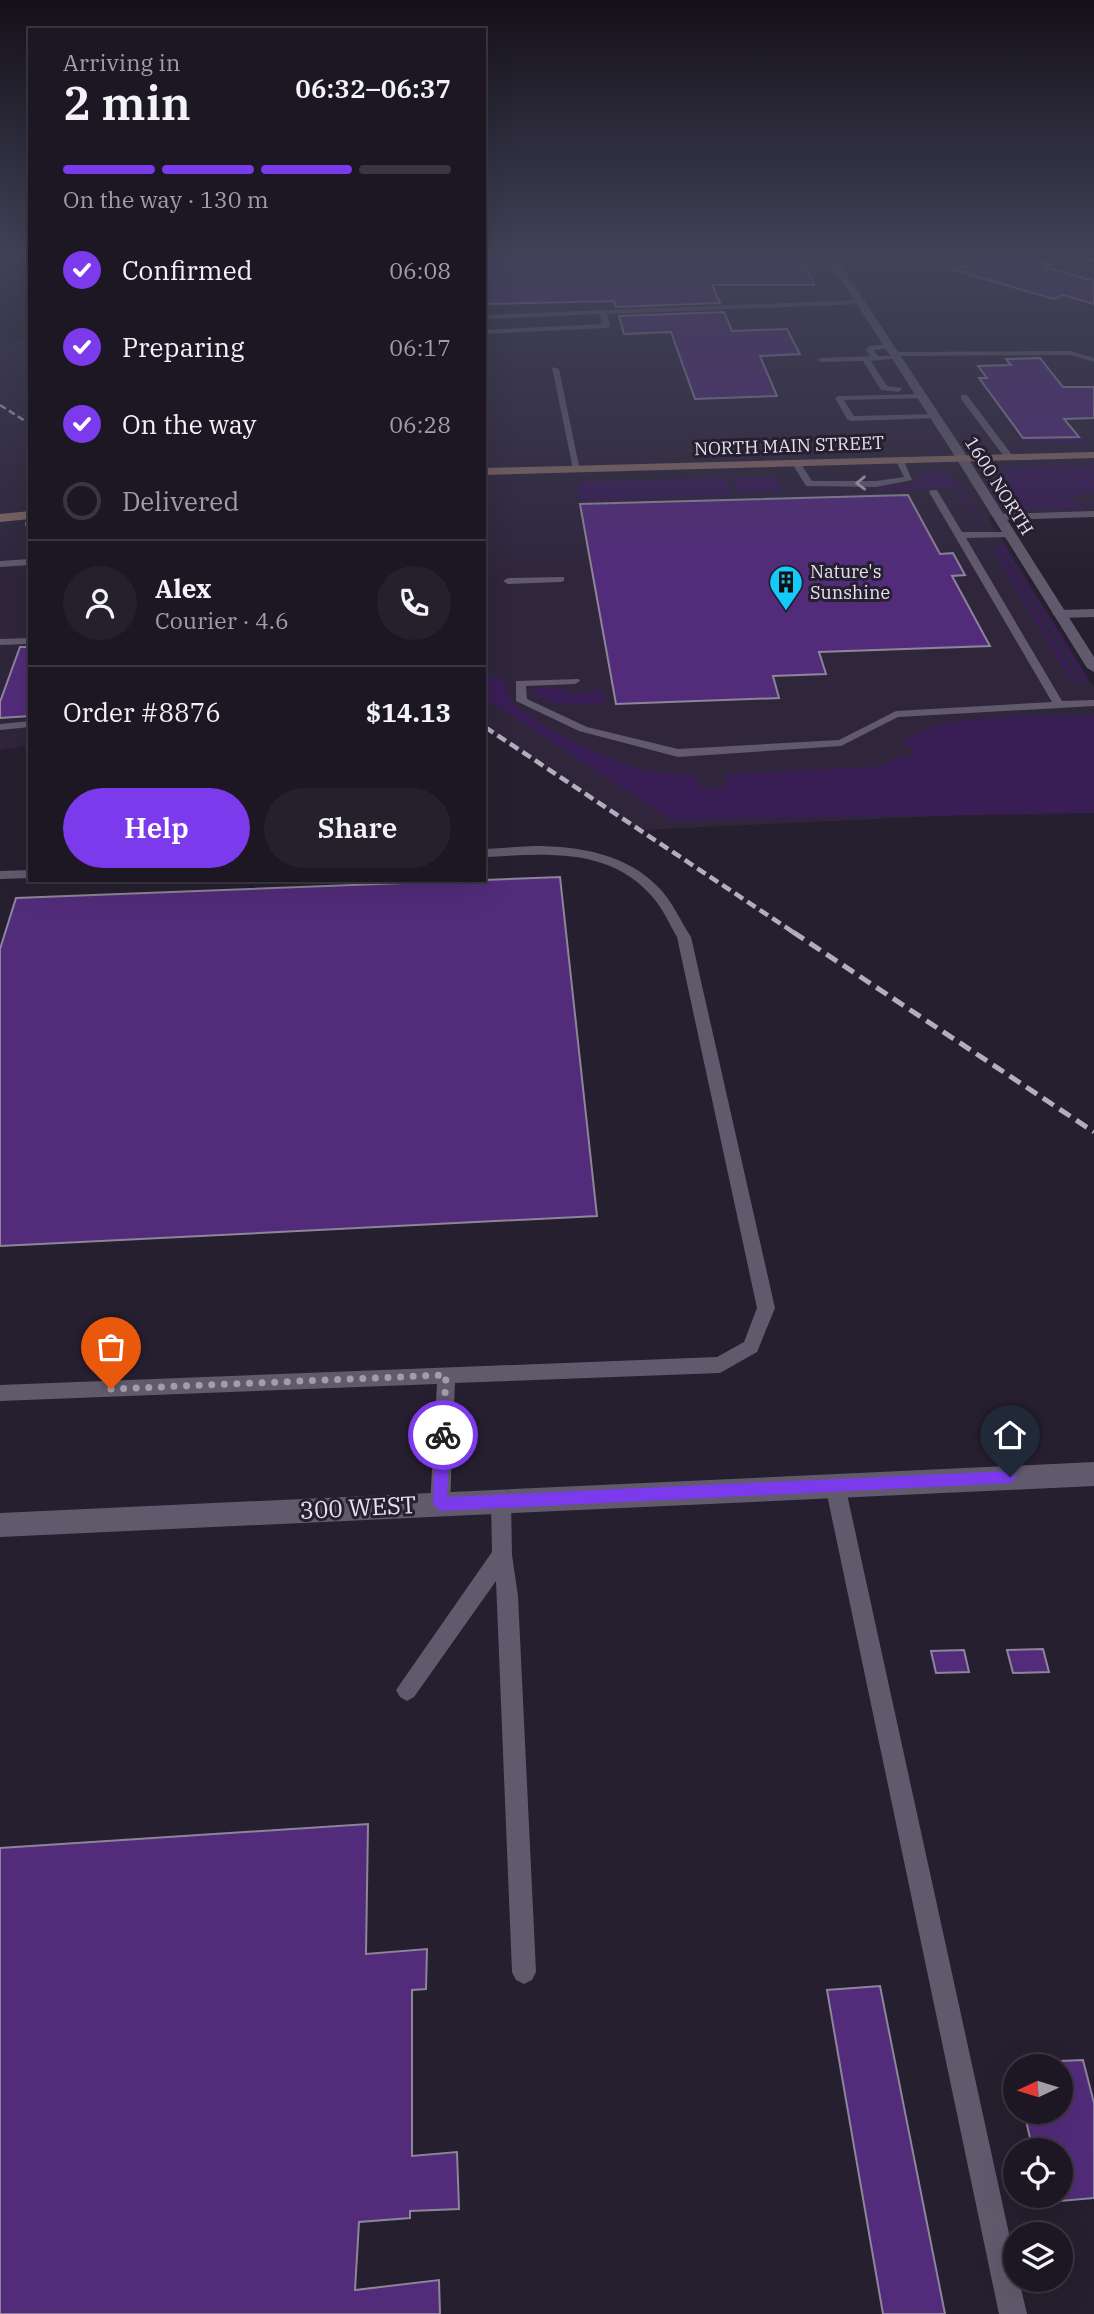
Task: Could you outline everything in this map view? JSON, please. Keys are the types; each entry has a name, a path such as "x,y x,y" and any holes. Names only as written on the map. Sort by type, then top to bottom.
{"main road":[{"name":"NORTH MAIN STREET","path":"486,472 796,463 878,456 900,460 1094,455"},
{"path":"0,517 28,515"}],"street":[{"name":"1600 NORTH","path":"899,360 1094,668"},
{"path":"1059,614 1094,612"},
{"name":"300 WEST","path":"0,1525 1094,1474"}],"lane":[{"path":"870,360 884,388 920,393"},
{"path":"555,369 577,469"},
{"path":"920,393 839,398 851,419 937,420"},
{"path":"964,397 1009,457"},
{"path":"908,424 937,420"},
{"path":"861,426 892,425"},
{"path":"796,463 809,484 881,483 905,481 909,478 900,460"},
{"path":"934,492 1059,705"},
{"path":"998,517 1094,514"},
{"path":"959,535 1008,534"},
{"path":"0,564 28,562"},
{"path":"508,581 560,579"},
{"path":"0,642 28,641"},
{"path":"575,681 520,683 522,701 583,729 678,753 841,743 896,714 1094,703"},
{"path":"0,727 28,724"},
{"path":"0,1394 720,1364 751,1347 766,1308 684,937 655,892 608,858 568,849 486,853"},
{"path":"0,875 28,874"},
{"path":"440,1504 446,1375"},
{"path":"835,1485 1013,2314"},
{"path":"501,1501 502,1555 508,1596 524,1972"},
{"path":"407,1690 502,1555"}],"shaded area":[{"path":"0,360 28,360 28,745 0,750"},
{"path":"486,360 1094,360 1094,517 1032,519 987,516 1094,687 1094,809 639,830 486,728"},
{"path":"1073,430 1088,444 1025,443 1018,434 1023,438 1078,437"},
{"path":"1069,465 1077,468 1094,465 1094,494 1088,492 1068,499 1084,507 1094,506 1082,509 1019,509 1003,494 996,479 996,474 1004,473 1001,471 1008,468"},
{"path":"917,474 942,474 955,481 959,485 953,486 960,488 979,517 979,522 957,489 926,487 874,491 913,483 918,481"},
{"path":"776,477 782,491 737,493 731,478"},
{"path":"725,478 731,496 580,500 578,482"},
{"path":"991,546 1004,559 1079,683 1069,678"},
{"path":"996,546 1004,546 1089,682 1084,682 1009,561"},
{"path":"487,677 503,677 512,700 540,723 592,750 637,768 696,775 700,788 726,787 726,774 878,767 896,758 908,757 915,748 902,744 916,733 963,720 1021,716 1094,716 1094,813 671,820 486,699"},
{"path":"562,688 566,694 603,690 606,703 569,705 552,702 536,695 535,689"}],"building":[{"path":"681,360 762,360 777,396 695,399"},
{"path":"1007,360 1042,360 1063,387 1094,387 1094,418 1064,419 1079,437 1023,438 979,378 987,378 978,366 1011,365"},
{"name":"Nature's Sunshine","path":"908,495 940,554 953,553 965,575 952,576 990,646 819,652 826,674 773,676 779,698 616,704 580,504"},
{"path":"20,647 28,647 28,716 0,718 0,702"},
{"path":"560,877 597,1216 0,1246 0,949 16,898 486,882 486,880"},
{"path":"1043,1649 1049,1672 1013,1673 1007,1650"},
{"path":"964,1650 969,1672 936,1673 931,1651"},
{"path":"368,1824 366,1954 427,1949 426,1989 412,1990 412,2156 457,2152 459,2209 410,2211 410,2218 359,2222 355,2290 439,2280 440,2314 0,2314 0,1848"},
{"path":"880,1986 945,2314 883,2314 827,1990"},
{"path":"1073,2060 1083,2060 1094,2103 1094,2198 1073,2200 1073,2138 1030,2138 1027,2124 1073,2124"}],"railway":[{"path":"0,405 28,423"},
{"path":"486,728 796,934"},
{"path":"793,932 1094,1132"}],"way so far":[{"path":"111,1389 446,1375 443,1435"}],"place":[{"name":"Nature's Sunshine","path":"786,612"}],"route":[{"path":"443,1435 440,1504 1010,1477"}]}
